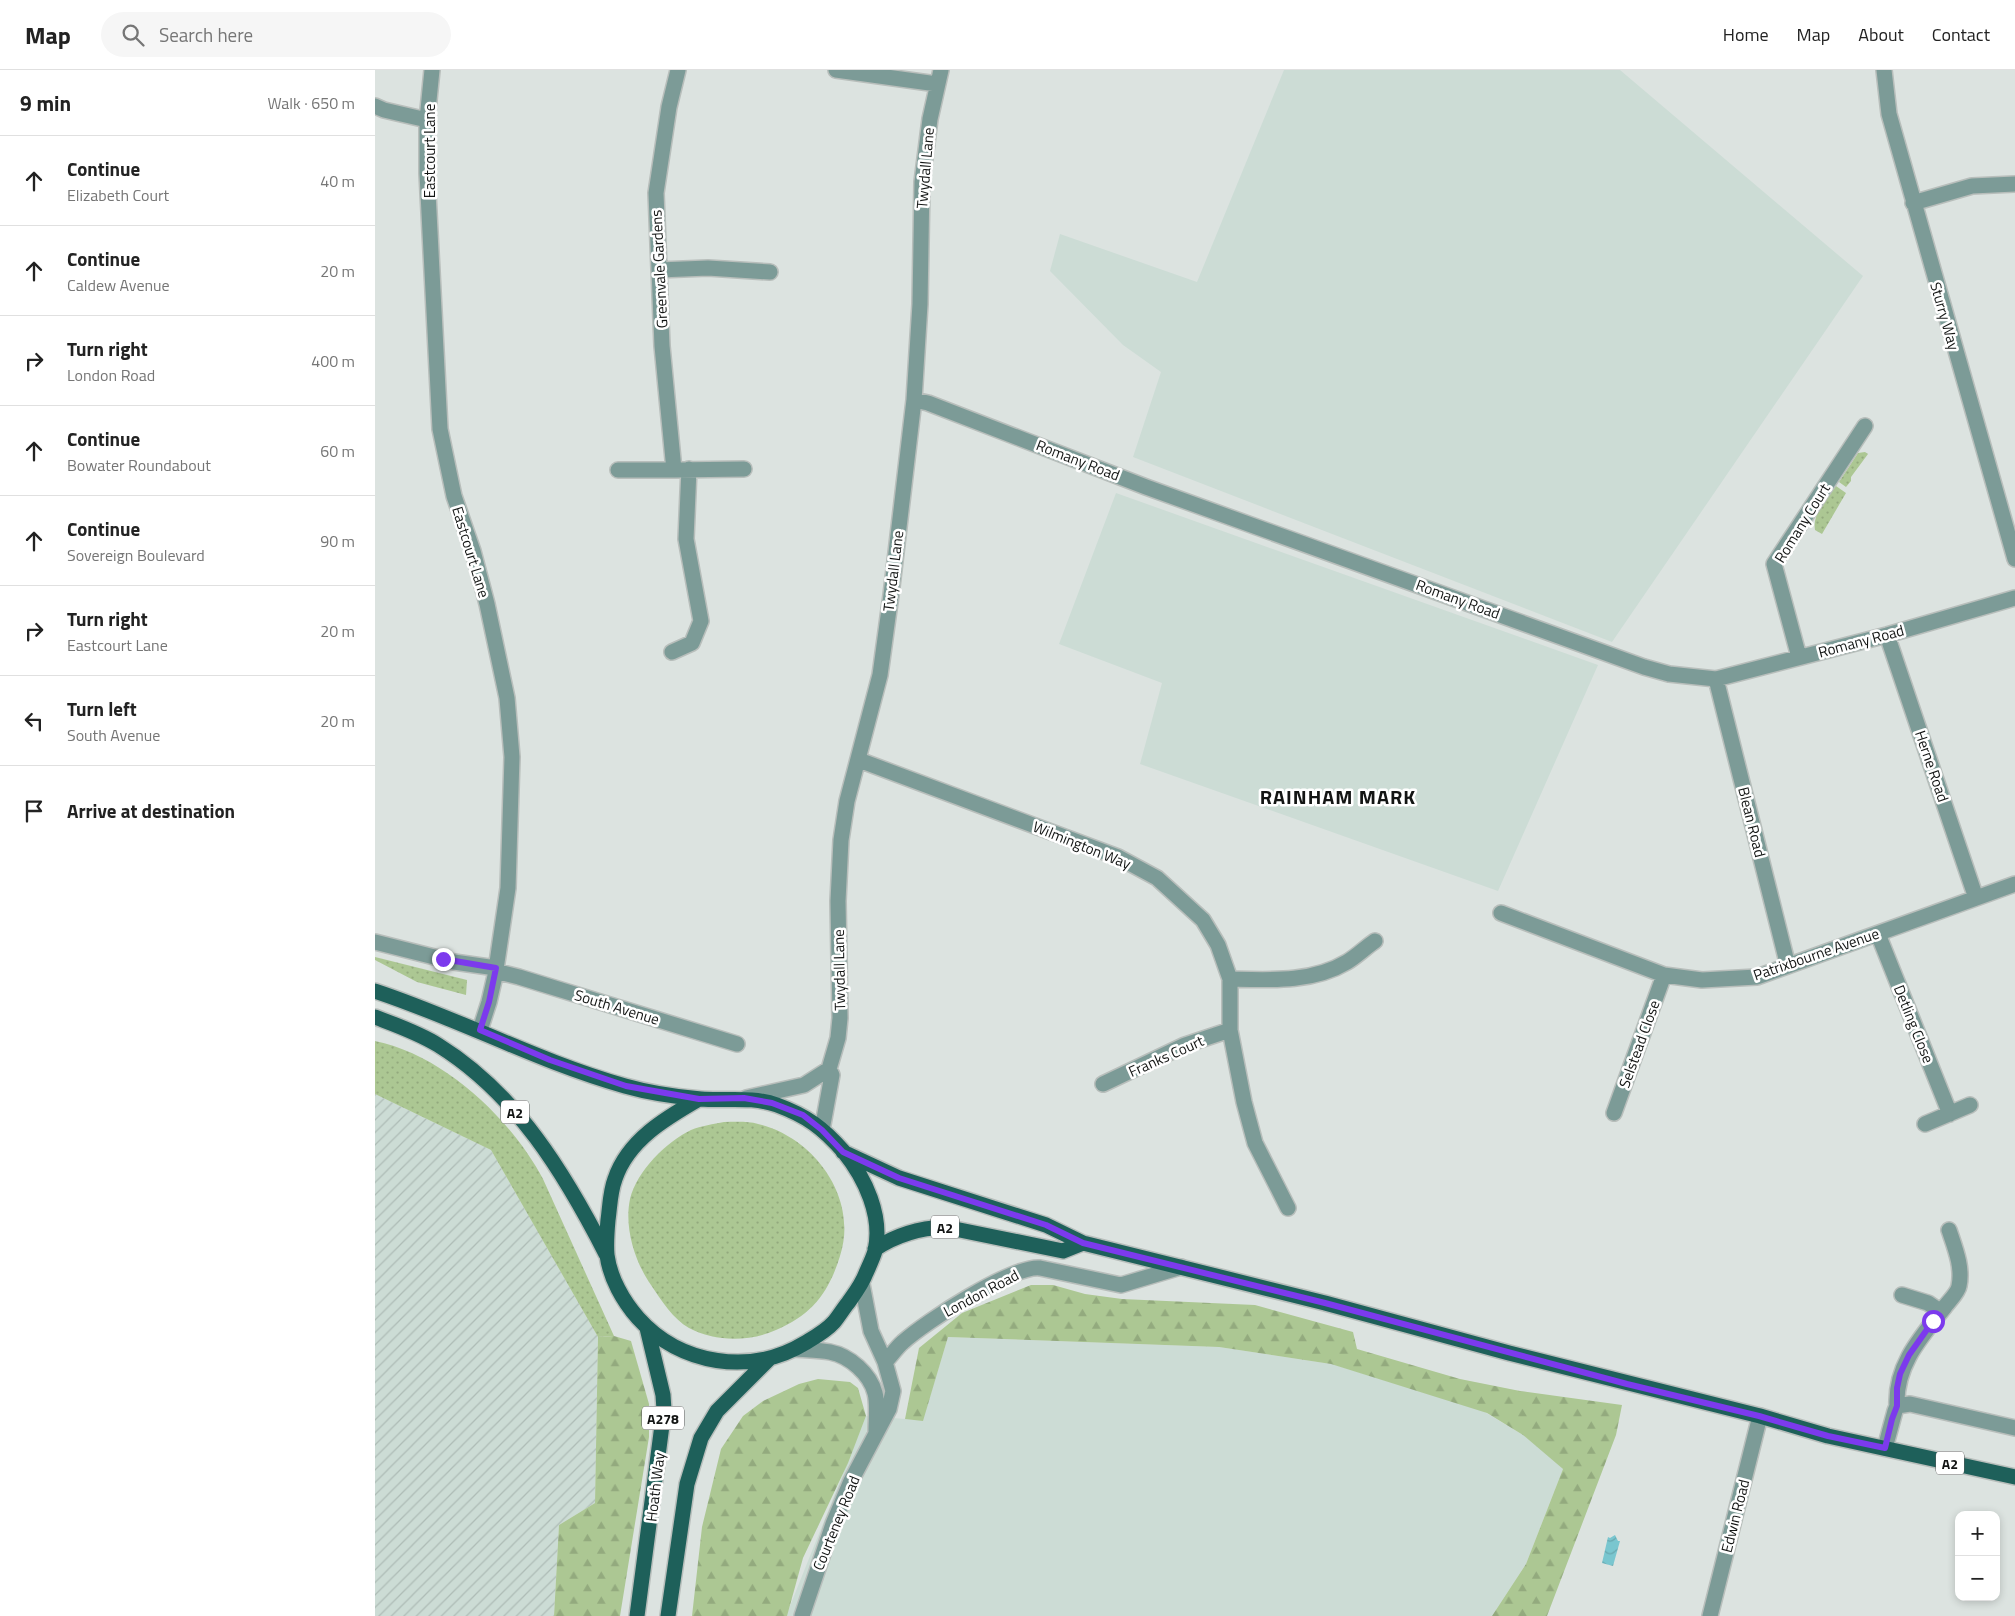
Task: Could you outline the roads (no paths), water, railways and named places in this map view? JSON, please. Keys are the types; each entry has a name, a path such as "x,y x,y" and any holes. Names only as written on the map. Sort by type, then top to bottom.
{"main road":[{"path":"375,991 409,1002 550,1060 626,1086 699,1099 744,1098 772,1103 803,1115 822,1130 843,1152 861,1176 872,1201 875,1222 875,1249 862,1284 833,1324 795,1350 769,1359 737,1363 704,1359 670,1344 647,1328 629,1308 615,1284 607,1255 607,1229 615,1177 629,1154 655,1126 699,1099"},
{"name":"A2","path":"375,1018 394,1024 437,1044 473,1069 508,1103 556,1164 582,1207 607,1255"},
{"name":"A2","path":"843,1152 899,1178 1046,1225 1083,1243 1325,1303 1627,1384 1759,1416 1828,1436 2015,1477"},
{"name":"A2","path":"875,1249 897,1236 928,1228 945,1227 1063,1251 1083,1243"},
{"name":"Hoath Way","path":"637,1616 663,1410 663,1394 647,1328"},
{"name":"Hoath Way","path":"668,1616 687,1484 701,1438 717,1411 769,1359"}],"street":[{"name":"Eastcourt Lane","path":"432,70 427,120 433,313 440,430 454,496 473,550 487,604 507,698 512,757 509,881 496,970 480,1030"},
{"name":"Greenvale Gardens","path":"672,652 692,643 701,622 687,539 681,470 662,346 656,193 669,107 678,70"},
{"path":"836,70 939,77"},
{"name":"Sturry Way","path":"1884,70 1889,114 2015,559"},
{"name":"Twydall Lane","path":"822,1130 832,1075 829,1068 838,1038 840,1018 838,901 841,840 847,801 880,675 914,400 920,304 922,182 930,119 939,77"},
{"path":"375,106 384,110 427,120"},
{"path":"1913,203 1972,186 2015,184"},
{"path":"659,270 707,268 770,272"},
{"name":"Romany Road","path":"914,400 927,403 1158,491 1669,674 1716,678 1887,635 2015,598"},
{"name":"Romany Court","path":"1799,658 1774,564 1865,426"},
{"path":"618,470 744,469"},
{"name":"Herne Road","path":"1887,635 1976,898"},
{"name":"Blean Road","path":"1716,678 1788,966"},
{"name":"Wilmington Way","path":"859,760 1118,857 1157,878 1203,920 1218,945 1230,979 1230,1030 1244,1102 1255,1143 1289,1208"},
{"name":"Patrixbourne Avenue","path":"1501,913 1664,975 1702,980 1757,977 2015,884"},
{"name":"Detling Close","path":"1878,934 1950,1114"},
{"path":"1230,979 1275,980 1316,974 1346,962 1375,940"},
{"name":"South Avenue","path":"375,942 454,962 496,970 737,1044"},
{"name":"Selstead Close","path":"1614,1113 1664,975"},
{"name":"Franks Court","path":"1103,1084 1185,1045 1230,1030"},
{"path":"744,1098 804,1085 829,1068"},
{"path":"1925,1124 1970,1105"},
{"path":"1885,1448 1897,1406 1897,1388 1904,1365 1959,1288 1958,1256 1949,1230"},
{"name":"London Road","path":"885,1362 902,1343 930,1320 974,1294 1027,1269 1046,1269 1128,1284 1181,1267"},
{"name":"Courteney Road","path":"801,1616 833,1524 851,1481 889,1409 893,1391 885,1362 871,1330 862,1284"},
{"path":"1902,1295 1928,1303 1941,1312"},
{"name":"Courteney Road","path":"795,1350 832,1352 850,1360 863,1372 870,1380 875,1394 876,1433"},
{"path":"1897,1406 1910,1404 2015,1428"},
{"name":"Edwin Road","path":"1710,1616 1759,1416"}],"water":[{"path":"1615,1535 1618,1541 1620,1541 1613,1566 1602,1563 1608,1537 1610,1538"}],"district":[{"name":"RAINHAM MARK","path":"1338,796"}]}
